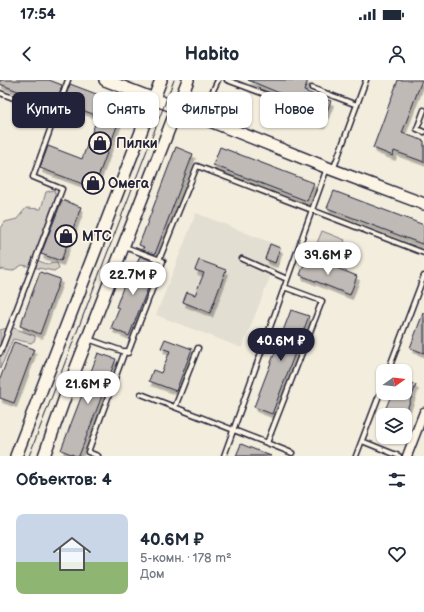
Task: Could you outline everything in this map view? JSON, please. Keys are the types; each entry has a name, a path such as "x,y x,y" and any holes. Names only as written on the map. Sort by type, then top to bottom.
{"main road":[{"path":"105,80 136,92"},
{"path":"157,92 162,80"},
{"path":"183,92 188,80"},
{"path":"16,456 143,128"},
{"path":"44,456 69,386 169,128"},
{"path":"228,128 330,169 424,204"}],"street":[{"path":"407,456 424,412"}],"lane":[{"path":"64,92 68,80"},
{"path":"212,92 218,80"},
{"path":"227,80 260,92"},
{"path":"224,456 312,210 357,105 366,80"},
{"path":"312,88 357,105"},
{"path":"0,93 12,98"},
{"path":"424,110 418,129 424,132"},
{"path":"0,353 62,189 33,177 51,128"},
{"path":"159,260 197,166 424,253"},
{"path":"87,339 128,353 162,261 123,246"},
{"path":"242,259 287,279"},
{"path":"391,364 424,276"},
{"path":"267,443 322,301 284,287"},
{"path":"175,407 198,348"},
{"path":"98,456 88,452 125,351"},
{"path":"141,394 292,453"},
{"path":"356,456 377,400"},
{"path":"362,441 399,456"}],"shaded area":[{"path":"54,190 56,197 36,260 47,264 57,263 59,268 54,271 22,265 12,271 0,269 0,230 5,222 17,219 26,208 41,209 46,192"},
{"path":"196,213 282,247 242,348 156,315"},
{"path":"322,231 345,240 338,257 315,248"},
{"path":"11,327 35,336 35,340 31,343 13,339 0,369 0,330"}],"building":[{"path":"0,80 49,80 62,85 60,92 20,92 0,84"},
{"path":"248,80 308,80 304,91 307,92 277,92"},
{"path":"398,80 422,80 402,133 424,141 424,162 394,151 393,156 373,148"},
{"path":"70,84 93,93 93,114 85,111 85,92 67,92"},
{"path":"328,100 331,101 328,109"},
{"path":"94,128 116,128 94,188 40,168 48,146 82,159"},
{"path":"176,147 193,154 155,254 142,250 144,247 139,245"},
{"path":"220,147 314,183 307,201 213,165"},
{"path":"334,191 424,225 424,238 422,244 327,208"},
{"path":"62,200 81,207 61,261 41,254"},
{"path":"270,244 280,248 275,263 265,259"},
{"path":"140,256 153,261 151,266 156,268 129,336 111,328 119,308 116,307 124,285 128,286"},
{"path":"307,256 357,276 350,295 300,275"},
{"path":"199,260 226,270 210,313 183,302 187,292 195,295 204,273 195,270"},
{"path":"40,272 60,279 40,334 20,326"},
{"path":"291,310 309,316 272,414 254,407"},
{"path":"424,313 424,353 410,348"},
{"path":"165,339 192,349 176,391 149,381 153,370 161,373 170,351 161,348"},
{"path":"14,342 34,349 14,403 0,398 0,379"},
{"path":"98,353 116,359 79,456 76,456 61,450"},
{"path":"412,384 416,385 412,396"},
{"path":"389,400 410,400 408,408 386,408"},
{"path":"241,444 271,456 236,456"}],"tram line":[{"path":"29,456 174,80"}],"place":[{"name":"Пилки","path":"100,143"},
{"name":"Омега","path":"93,183"},
{"name":"МТС","path":"66,236"}]}
